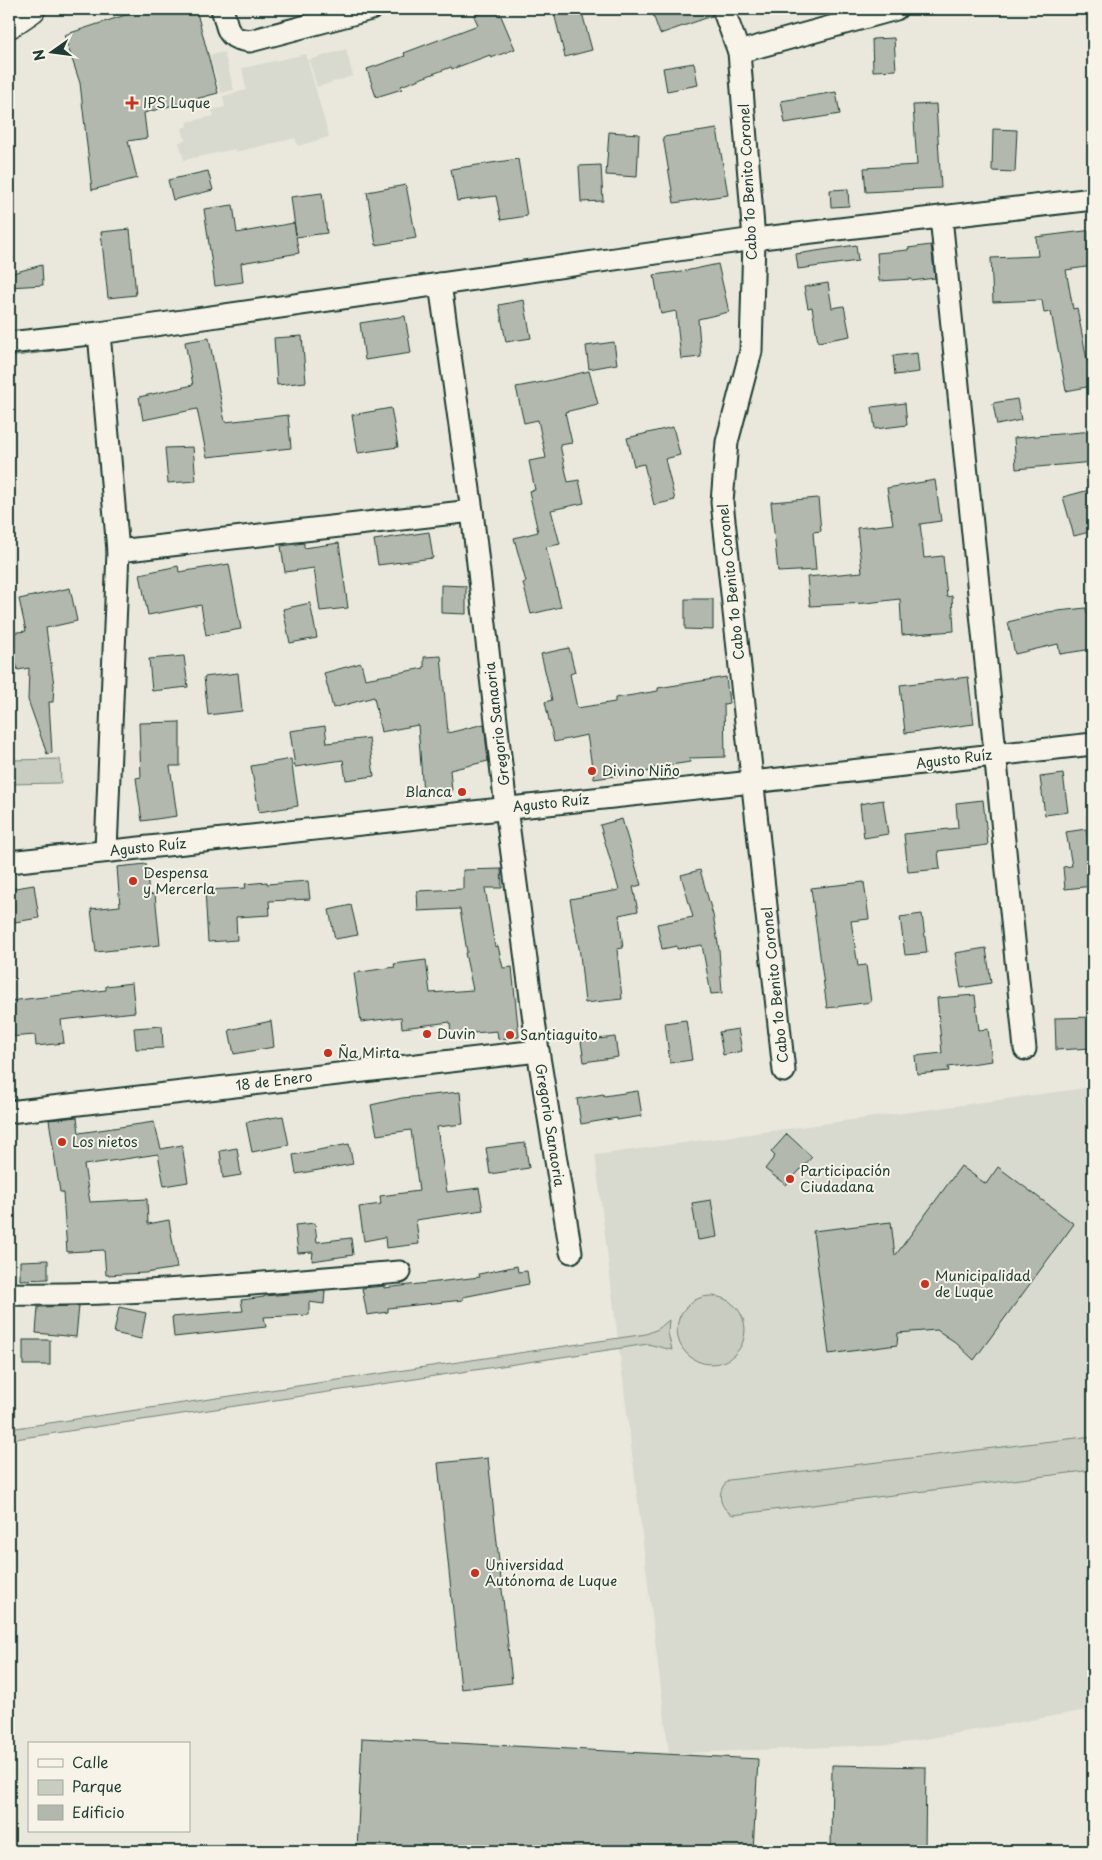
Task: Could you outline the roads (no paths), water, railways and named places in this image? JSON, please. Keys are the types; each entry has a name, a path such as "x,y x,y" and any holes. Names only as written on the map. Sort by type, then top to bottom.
{"main road":[{"path":"9,24 31,9"}],"street":[{"path":"222,9 228,31 232,36 237,40 250,41 372,9"},
{"name":"Cabo 1o Benito Coronel","path":"723,9 739,52 754,239 751,351 727,442 722,502 784,1071"},
{"path":"739,52 896,9"},
{"path":"9,343 99,333 754,239 1093,199"},
{"path":"941,217 1025,1049"},
{"name":"Gregorio Sanaoria","path":"440,284 472,511 506,808 538,1051 571,1252"},
{"path":"99,333 118,551 106,852"},
{"path":"118,551 472,511"},
{"name":"Agusto Ruíz","path":"9,862 1093,744"},
{"name":"18 de Enero","path":"9,1112 538,1051"},
{"path":"9,1294 63,1295 184,1289 400,1272"}],"place":[{"name":"IPS Luque","path":"132,103"},
{"name":"Divino Niño","path":"592,771"},
{"name":"Blanca","path":"462,792"},
{"name":"Despensa y Mercerla","path":"133,881"},
{"name":"Duvin","path":"427,1034"},
{"name":"Santiaguito","path":"510,1035"},
{"name":"Ña Mirta","path":"328,1053"},
{"name":"Los nietos","path":"62,1142"},
{"name":"Participación Ciudadana","path":"790,1179"},
{"name":"Municipalidad de Luque","path":"925,1284"},
{"name":"Universidad Autónoma de Luque","path":"475,1573"}]}
